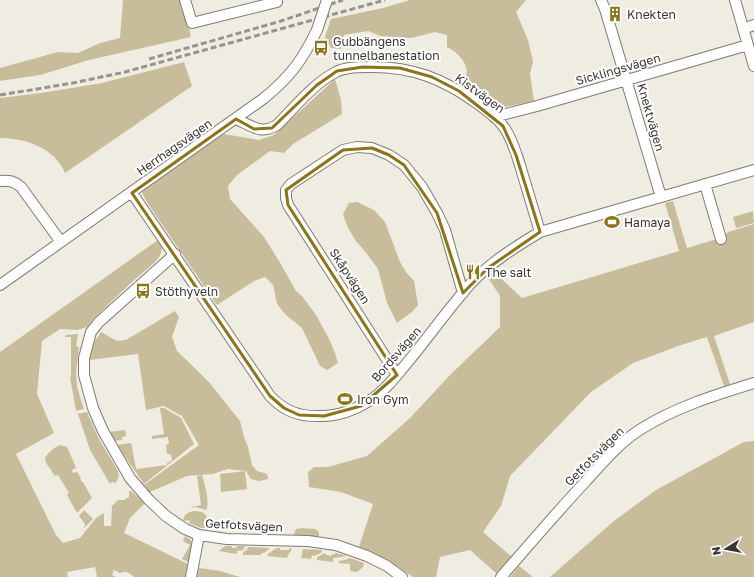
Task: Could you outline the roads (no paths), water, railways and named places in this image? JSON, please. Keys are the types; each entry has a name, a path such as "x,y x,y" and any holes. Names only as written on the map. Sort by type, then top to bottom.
{"street":[{"path":"185,0 192,23 277,2"},
{"name":"Herrhagsvägen","path":"0,285 236,119 278,87 293,72 309,47 317,30 327,0"},
{"name":"Knektvägen","path":"601,0 605,9 661,197"},
{"path":"735,0 754,66"},
{"path":"743,29 754,25"},
{"name":"Sicklingsvägen","path":"494,117 748,45"},
{"name":"Kistvägen","path":"236,119 254,129 261,130 272,128 277,125 328,76 337,71 349,68 381,67 406,69 441,81 459,91 504,126 510,138 529,192 540,232"},
{"name":"Skåpvägen","path":"397,375 288,205 286,190 291,184 343,150 357,147 372,148 389,155 404,165 422,187 437,213 445,230 463,293"},
{"name":"Bordsvägen","path":"132,192 270,396 277,404 291,412 299,415 317,416 348,411 361,406 373,398 397,375 474,281 488,268 521,243 540,232 754,170"},
{"path":"0,181 7,180 14,182 21,187 61,242"},
{"path":"705,184 721,240"},
{"name":"Getfotsvägen","path":"174,254 91,332 84,358 84,375 93,408 103,431 130,478 149,500 166,516 184,529 199,535 227,539 308,541 336,545 367,556 387,566 402,577"},
{"name":"Getfotsvägen","path":"501,577 567,501 623,443 640,430 662,417 701,400 754,383"},
{"path":"191,577 199,535"}],"railway":[{"path":"149,59 281,21 343,0"},
{"path":"0,95 73,83 125,72 385,0"}],"place":[{"name":"Knekten","path":"615,14"},
{"name":"Gubbängens tunnelbanestation","path":"321,48"},
{"name":"Hamaya","path":"612,222"},
{"name":"The salt","path":"473,272"},
{"name":"Stöthyveln","path":"143,291"},
{"name":"Iron Gym","path":"345,399"}]}
